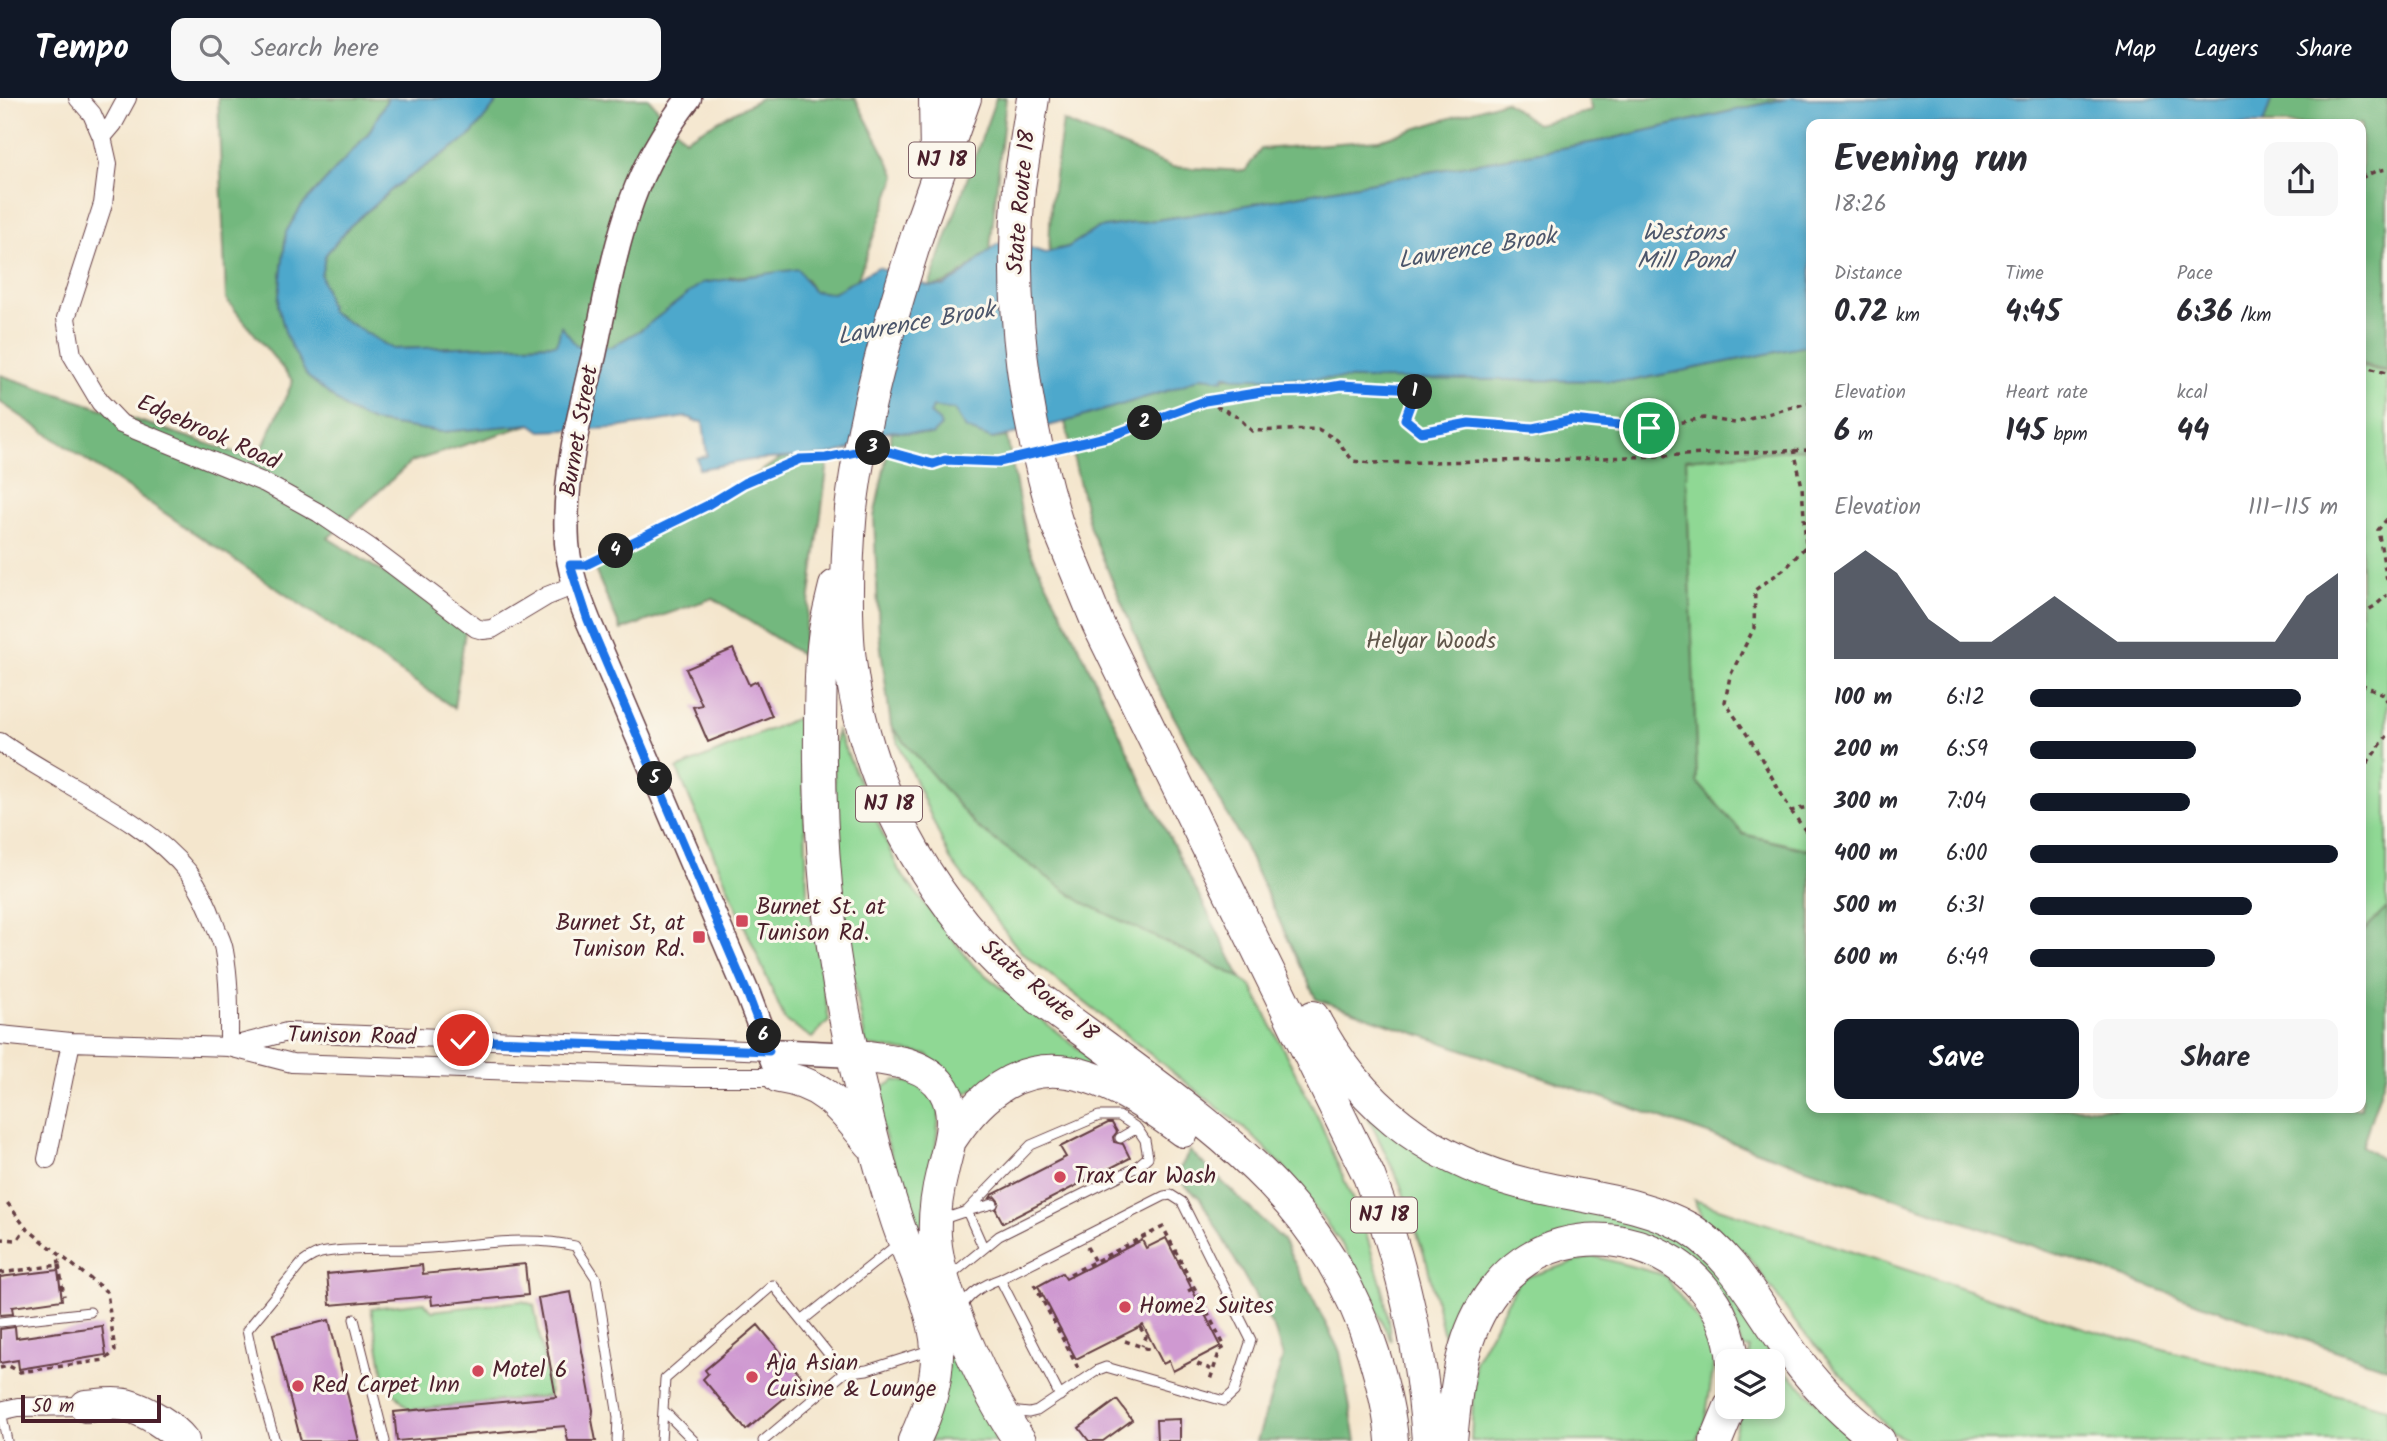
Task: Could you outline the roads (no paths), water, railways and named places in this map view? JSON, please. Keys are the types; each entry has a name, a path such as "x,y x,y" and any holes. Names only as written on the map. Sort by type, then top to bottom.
{"highway":[{"path":"935,98 936,179"},
{"name":"State Route 18","path":"965,98 921,223 879,365 862,436 851,509 848,621 856,699 879,779 898,823 923,868 950,908 995,959 1037,995 1223,1136 1270,1180 1302,1217 1339,1273 1360,1316 1383,1387 1392,1441"},
{"name":"State Route 18","path":"1033,98 1019,187 1015,274 1023,375 1038,456 1057,524 1098,624 1354,1144 1381,1208 1402,1275 1417,1339 1428,1441"},
{"path":"851,509 824,638 820,754 822,832 828,907 853,1055 875,1149 930,1317 937,1348 932,1392 914,1441"},
{"path":"1252,939 1303,997 1333,1052 1351,1076 1366,1094 1401,1126 1441,1153 1502,1179 1646,1210 1693,1231 1732,1267 1814,1381 1851,1419 1879,1441"},
{"path":"853,1055 906,1064 933,1078 944,1090 950,1106 951,1139 941,1174 935,1221 936,1253 943,1282 956,1314 1011,1430"},
{"path":"774,1064 824,1094 843,1111 875,1149"},
{"path":"951,1139 978,1104 1000,1085 1031,1073 1053,1070 1083,1074 1110,1084 1142,1102 1302,1217"},
{"path":"1451,1441 1459,1371 1470,1334 1486,1302 1515,1269 1540,1253 1569,1243 1601,1239 1635,1244 1651,1249 1681,1267 1704,1290 1717,1308 1731,1349"},
{"path":"86,1406 127,1405 155,1419 183,1441"},
{"path":"86,1406 116,1417 151,1441"},
{"path":"1716,1441 1725,1419"}],"street":[{"name":"Edgebrook Road","path":"78,98 92,114 102,137 108,164 103,204 66,318 72,355 100,402 121,424 265,483 318,513 369,547 475,628 492,629 547,596 573,575"},
{"path":"102,137 113,124 127,98"},
{"name":"Burnet Street","path":"689,98 667,131 633,197 626,218 575,435 567,502 573,575 624,707 748,995 774,1064"},
{"path":"0,742 29,764 139,827 166,849 190,874 209,909 224,949 229,997 229,1047"},
{"name":"Tunison Road","path":"229,1047 287,1032 550,1043 774,1064"},
{"name":"Tunison Road","path":"0,1035 71,1042 229,1047 292,1063 686,1077 853,1055"},
{"path":"47,1158 71,1042"},
{"path":"549,1073 550,1043"},
{"path":"0,1411 18,1407 86,1406"}],"lane":[{"path":"943,1282 999,1236 1135,1168 1148,1157 1145,1140 1137,1128 1119,1115 1099,1115 1031,1145 967,1211"},
{"path":"1119,1138 1137,1128"},
{"path":"956,1314 970,1295 986,1284 1164,1196 1173,1195 1182,1202 1251,1340 1234,1392 1224,1401 1106,1367 1037,1411 1029,1413 1011,1430"},
{"path":"935,1221 993,1204"},
{"path":"967,1211 983,1247"},
{"path":"803,1320 903,1240"},
{"path":"275,1441 247,1330 302,1263 313,1255 381,1248 426,1249 556,1241 575,1246 596,1278 618,1417 617,1441"},
{"path":"1000,1279 1060,1396"},
{"path":"661,1441 665,1379 773,1285 844,1373"},
{"path":"0,1322 90,1312"},
{"path":"354,1319 385,1441"},
{"path":"763,1441 844,1373 867,1370 937,1348"},
{"path":"663,1410 694,1441"},
{"path":"0,1411 8,1441"}],"water":[{"name":"Westons Mill Pond","path":"388,98 500,98 470,136 396,186 350,226 326,254 321,275 331,312 393,349 557,344 561,326 576,345 611,347 642,329 702,283 798,269 813,291 833,293 878,267 929,286 943,286 959,277 997,244 1016,243 1045,253 1068,247 1098,228 1191,215 1606,140 1788,98 2272,98 2265,119 1806,119 1806,346 1631,381 1234,378 1225,375 1223,380 1202,377 1173,389 1065,422 992,439 966,429 954,410 933,407 930,414 941,426 932,435 892,431 878,434 850,449 829,455 751,460 699,469 697,458 707,456 703,422 686,417 615,428 541,431 531,424 441,432 373,422 349,411 307,376 286,336 278,305 286,232 301,207 368,134"}],"place":[{"name":"Burnet St. at Tunison Rd.","path":"742,921"},
{"name":"Burnet St, at Tunison Rd.","path":"699,937"},
{"name":"Trax Car Wash","path":"1060,1177"},
{"name":"Home2 Suites","path":"1125,1307"},
{"name":"Motel 6","path":"478,1371"},
{"name":"Aja Asian Cuisine & Lounge","path":"752,1377"},
{"name":"Red Carpet Inn","path":"298,1386"}],"water label":[{"name":"Lawrence Brook","path":"1477,249"},
{"name":"Lawrence Brook","path":"916,324"}],"park label":[{"name":"Helyar Woods","path":"1431,642"}]}
